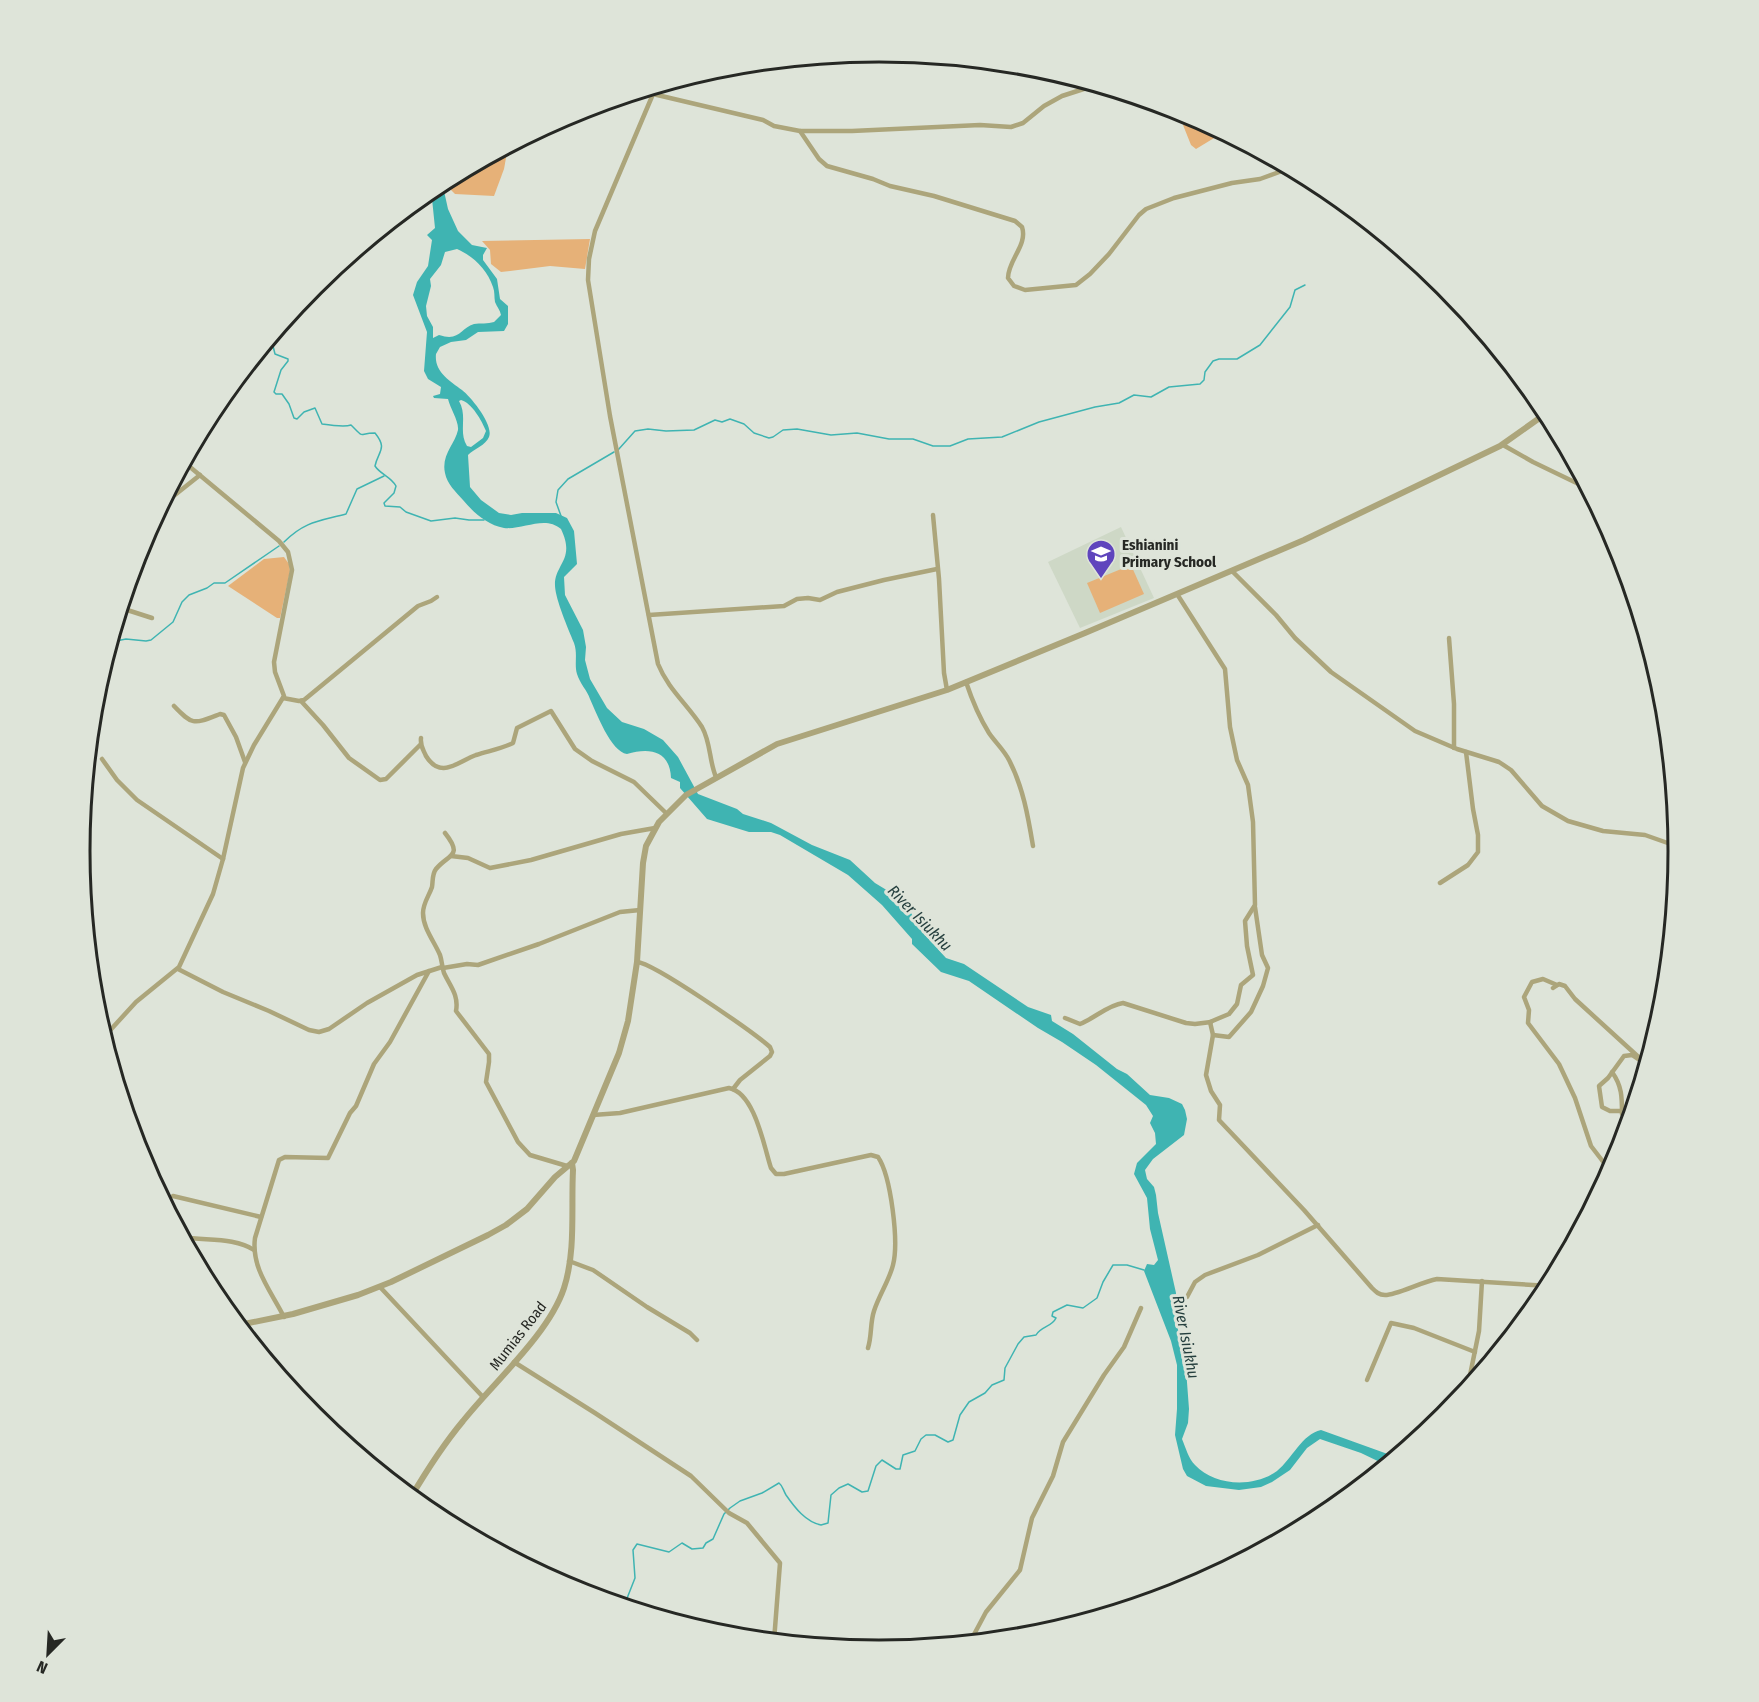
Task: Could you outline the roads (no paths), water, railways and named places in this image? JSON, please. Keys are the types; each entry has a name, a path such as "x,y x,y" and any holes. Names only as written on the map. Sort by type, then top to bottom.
{"street":[{"path":"654,94 764,120 774,126 800,131 852,131 980,125 1011,127 1023,123 1044,106 1062,96 1085,88"},
{"path":"652,95 595,231 588,270 610,416 653,642 662,674 701,726 707,738 716,777"},
{"path":"800,131 819,159 827,166 1015,221 1023,227 1024,237 1009,270 1008,278 1017,288 1028,291 1079,284 1109,254 1141,212 1150,207 1216,187 1281,171"},
{"path":"247,1324 284,1317 380,1287 506,1225 527,1209 569,1164 593,1115 625,1034 632,1004 637,962 644,856 655,828 666,813 686,795 777,744 947,690 1232,572 1355,517 1503,445 1540,418"},
{"path":"1503,445 1578,484"},
{"path":"111,1030 141,998 178,969 213,894 245,762 283,698 274,662 292,570 290,557 279,541 190,467"},
{"path":"175,495 200,475"},
{"path":"933,515 944,647 943,667 947,690"},
{"path":"649,615 784,606 793,600 802,598 820,600 837,592 937,569"},
{"path":"1232,572 1331,672 1415,731 1454,748 1506,766 1542,806 1568,821 1603,831 1645,835 1669,843"},
{"path":"1177,594 1225,669 1230,727 1235,752 1248,785 1251,803 1255,905 1262,955 1268,968 1263,986 1251,1012 1229,1037 1213,1035"},
{"path":"301,701 317,691 416,607 437,597"},
{"path":"128,610 152,618"},
{"path":"1449,638 1454,704 1454,748"},
{"path":"966,682 981,719 994,741 1006,755 1014,771 1025,805 1033,846"},
{"path":"283,698 301,701 349,758 380,780 386,779 420,745 421,738"},
{"path":"174,706 189,721 224,715 236,737 245,762"},
{"path":"420,745 433,765 440,768 450,767 473,756 513,743 517,728 551,711 575,749 592,761 634,782 666,813"},
{"path":"1440,883 1468,865 1478,852 1478,835 1466,752"},
{"path":"102,759 117,780 137,800 223,859"},
{"path":"451,856 463,857 490,867 531,860 621,834 655,828"},
{"path":"445,833 452,844 451,856 436,869 423,910 423,919 441,956 442,968 458,1001 457,1012 489,1054 486,1082 518,1142 530,1155 569,1164"},
{"path":"1065,1018 1080,1024 1098,1017 1114,1004 1122,1003 1186,1023 1211,1022 1225,1018 1237,1004 1241,985 1253,975 1245,921 1255,905"},
{"path":"178,969 223,993 309,1030 319,1032 329,1029 367,1003 417,975 442,968 467,964 478,965 620,912 640,910"},
{"path":"637,962 647,964 770,1047 772,1052 770,1056 740,1080 733,1089"},
{"path":"284,1317 261,1276 254,1250 255,1238 279,1158 328,1158 350,1113 356,1106 374,1064 390,1042 429,971"},
{"path":"1604,1163 1591,1146 1575,1098 1559,1064 1528,1023 1529,1010 1524,997 1532,982 1543,979 1555,987 1565,986 1575,999 1641,1059"},
{"path":"1211,1022 1213,1035 1206,1075 1211,1091 1220,1105 1219,1120 1318,1225 1372,1288 1380,1294 1387,1295 1424,1282 1437,1280 1539,1285"},
{"path":"1622,1111 1610,1111 1602,1107 1599,1086 1622,1057 1636,1056 1641,1060"},
{"path":"1612,1072 1619,1082 1622,1093 1623,1115"},
{"path":"593,1115 620,1113 720,1089 733,1089 744,1098 754,1116 771,1168 776,1174 871,1155 878,1157 891,1205 895,1247 889,1278 873,1313 872,1337 868,1347"},
{"name":"Mumias Road","path":"416,1489 440,1451 548,1320 558,1303 566,1280 569,1261 573,1170 569,1164"},
{"path":"172,1196 261,1217"},
{"path":"1187,1297 1195,1282 1205,1275 1258,1255 1318,1225"},
{"path":"192,1238 248,1246 254,1250"},
{"path":"569,1261 593,1270 645,1306 690,1333 697,1340"},
{"path":"1470,1375 1479,1331 1482,1281"},
{"path":"380,1287 483,1397"},
{"path":"974,1635 986,1612 1018,1574 1022,1566 1032,1518 1053,1476 1063,1442 1124,1347 1141,1308"},
{"path":"1367,1380 1391,1323 1414,1328 1475,1352"},
{"path":"514,1362 580,1402 686,1472 727,1511 747,1523 780,1563 775,1634"}],"water":[{"path":"444,193 448,209 458,231 472,245 487,248 483,260 497,279 500,299 508,306 508,324 504,331 478,332 466,340 451,342 440,347 436,354 440,371 471,399 481,412 490,432 483,445 468,455 470,487 481,500 499,513 511,515 556,513 567,518 574,531 577,564 564,577 565,595 583,630 586,647 585,660 590,679 607,708 622,722 644,729 663,740 678,757 698,794 737,809 743,814 771,823 812,845 850,860 875,883 903,900 924,934 946,958 964,964 1028,1007 1051,1015 1052,1021 1127,1074 1150,1095 1169,1098 1182,1104 1187,1119 1184,1135 1153,1159 1145,1170 1147,1179 1154,1187 1176,1293 1175,1315 1186,1369 1189,1409 1188,1423 1182,1439 1195,1465 1203,1472 1223,1481 1257,1480 1277,1471 1308,1436 1321,1430 1388,1454 1379,1462 1320,1439 1307,1448 1290,1470 1261,1487 1239,1490 1206,1486 1187,1476 1183,1469 1175,1435 1177,1365 1171,1341 1144,1271 1147,1264 1154,1265 1158,1260 1150,1229 1147,1198 1134,1174 1137,1163 1156,1144 1155,1133 1150,1123 1153,1116 1146,1105 1096,1065 969,981 941,972 912,944 912,939 882,905 848,875 780,835 771,832 749,832 707,819 680,788 680,782 671,778 670,769 663,757 651,751 627,754 615,746 578,678 575,647 556,592 556,579 566,548 561,529 548,523 511,528 492,524 471,509 452,488 446,477 445,461 458,426 448,399 433,396 440,394 441,387 428,379 424,371 427,332 413,295 417,282 428,266 432,240 427,235 435,228 432,201","holes":["457,249 469,255 487,274 501,315 494,322 469,326 456,336 439,335 433,338 433,327 427,316 426,306 431,286 430,279 441,265 445,252","459,401 473,408 486,431 483,438 471,447 467,446 463,435 463,413"]}],"waterway":[{"path":"618,450 635,431 694,430 715,420 722,422 730,419 744,424 754,433 769,438 783,430 797,429 831,435 857,433 889,439 913,439 933,446 950,446 968,439 1002,437 1039,422 1119,403 1134,395 1151,397 1169,387 1200,384 1213,361 1237,359 1260,345 1290,307 1295,290 1305,285"},
{"path":"273,346 275,354 288,359 281,370 274,392 282,394 294,418 297,419 304,412 315,408 322,424 351,425 362,435 375,433 379,438 382,447 375,466 396,486 394,493 384,503 385,506 400,507 406,512 431,521 455,518 484,520"},
{"path":"561,516 556,502 558,490 568,479 614,452"},
{"path":"284,542 306,526 346,514 357,489 384,476"},
{"path":"119,640 151,640 173,622 182,602 189,595 214,583 225,583 279,546"},
{"path":"627,1599 635,1578 633,1550 637,1544 669,1552 682,1543 692,1549 703,1548 713,1539 724,1514 730,1508 779,1483 801,1514 821,1525 828,1523 831,1495 839,1488 848,1484 862,1492 868,1491 876,1466 882,1460 900,1469 903,1455 915,1451 921,1439 926,1435 935,1435 948,1442 953,1440 960,1415 969,1402 985,1393 992,1385 1004,1380 1005,1368 1018,1344 1024,1337 1036,1335 1052,1323 1056,1318 1052,1316 1053,1312 1067,1305 1083,1308 1097,1298 1113,1265 1127,1265 1144,1270"}],"place":[{"name":"Eshianini Primary School","path":"1101,580"}],"water label":[{"name":"River Isiukhu","path":"920,918"},
{"name":"River Isiukhu","path":"1186,1337"}]}
